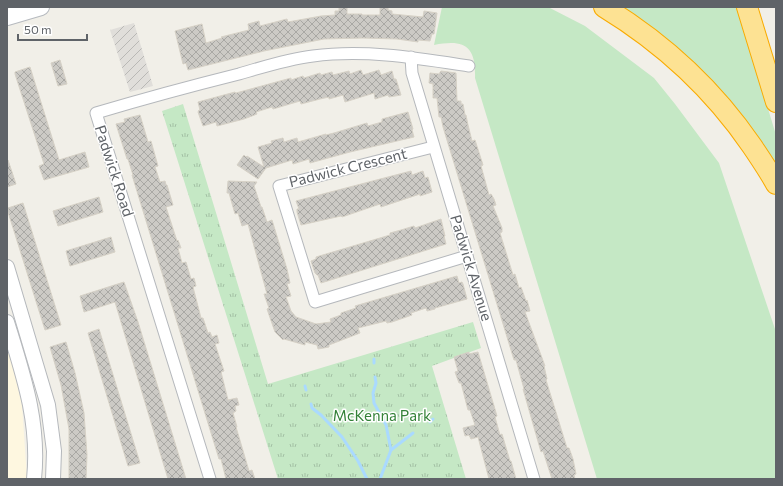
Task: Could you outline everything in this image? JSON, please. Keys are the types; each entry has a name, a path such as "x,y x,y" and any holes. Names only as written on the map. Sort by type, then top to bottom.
{"highway":[{"path":"604,7 668,52 702,85 735,122 776,184"},
{"path":"747,7 776,102"}],"main road":[{"path":"7,17 40,7"}],"street":[{"name":"Padwick Road","path":"210,479 96,113 172,91 287,61 312,56 368,53 411,57 470,66"},
{"name":"Padwick Avenue","path":"411,57 412,73 534,479"},
{"name":"Padwick Crescent","path":"434,147 279,186 315,302 467,256"},
{"path":"7,267 48,406 54,451 54,479"},
{"path":"7,322 29,397 35,440 34,479"}],"shaded area":[{"path":"134,23 153,86 130,92 110,30"},
{"path":"7,340 22,405 27,479 7,479"}],"green space":[{"path":"442,7 548,7 585,26 654,78 719,163 776,332 776,479 597,479 475,78 475,67 471,52 461,44 445,43 434,45"},
{"path":"618,7 737,7 776,135 776,171 750,125 688,59"},
{"name":"McKenna Park","path":"183,104 268,384 473,322 481,348 432,366 466,479 278,479 162,111"}],"building":[{"path":"347,7 347,14 362,15 380,15 380,7 388,8 388,10 392,11 392,14 423,17 424,11 437,13 434,34 432,34 430,41 418,40 418,42 397,39 324,39 264,51 188,70 186,63 183,64 175,31 202,24 206,43 222,38 221,37 249,30 248,24 259,21 260,26 287,19 288,22 335,15 335,11 339,11 339,8"},
{"path":"60,60 67,84 58,86 51,63"},
{"path":"30,67 59,160 85,152 89,167 44,180 39,166 44,164 15,74 15,72"},
{"path":"361,70 363,75 379,70 381,75 392,71 401,95 389,97 388,95 375,99 374,93 345,102 343,95 301,104 300,101 273,109 272,107 256,112 257,114 244,119 217,126 216,122 203,126 198,112 200,110 198,102 235,92 236,93 291,78 291,80 303,76 304,78 320,73 321,75 332,72 333,75 349,71 350,74"},
{"path":"441,71 456,73 457,101 461,101 461,104 463,104 472,141 475,140 483,165 481,166 489,195 491,194 496,205 493,206 502,228 502,232 500,233 513,275 515,274 519,288 521,287 526,301 527,300 530,311 525,312 545,366 546,380 567,448 569,448 573,459 576,474 574,475 575,479 552,479 543,451 541,452 516,360 514,360 441,117 439,117 437,98 433,98 433,84 429,83 430,73 439,74"},
{"path":"408,112 414,137 310,163 309,159 293,164 292,160 266,168 258,179 237,165 244,155 264,167 258,147 272,143 271,141 283,138 284,142 297,138 298,142 367,123 368,126 382,122 382,119"},
{"path":"140,115 148,142 151,141 158,166 155,167 160,182 165,181 167,185 173,205 166,207 177,241 178,240 181,248 178,248 182,263 186,262 191,279 194,278 196,286 193,287 201,318 203,318 208,333 210,332 212,337 217,335 219,343 215,344 224,371 221,372 228,400 237,398 239,405 235,406 236,411 233,413 236,427 249,471 252,470 255,479 226,479 221,459 219,459 133,175 116,124 125,122 124,119"},
{"path":"7,160 16,184 7,187"},
{"path":"411,171 412,175 423,171 425,178 428,177 432,192 420,196 420,194 381,207 380,204 342,217 301,225 297,212 297,209 299,209 296,201"},
{"path":"228,181 257,182 254,186 261,207 267,222 272,220 287,269 290,283 287,284 291,296 286,297 291,311 296,317 316,324 331,322 330,319 341,315 341,313 356,308 355,306 457,276 459,283 462,282 463,284 467,299 427,311 426,308 392,322 387,323 386,321 358,328 360,333 329,345 329,347 318,349 317,345 305,342 305,345 283,340 275,332 267,309 269,308 264,294 267,294 248,224 242,226 238,213 235,214 229,193 227,193"},
{"path":"99,197 103,212 58,226 53,211"},
{"path":"23,203 61,325 45,330 8,212 8,208"},
{"path":"441,219 446,244 321,283 318,275 315,273 311,261 316,259 316,257 390,235 390,233 414,226 415,228"},
{"path":"111,237 115,252 70,266 66,251"},
{"path":"124,282 138,322 186,479 168,479 115,302 84,312 80,296"},
{"path":"99,329 140,463 128,466 88,333"},
{"path":"66,342 84,413 87,455 86,479 69,479 69,429 61,385 50,347"},
{"path":"469,352 469,354 478,352 497,416 495,417 500,435 502,434 516,479 489,479 478,437 471,439 469,435 465,436 463,428 475,425 470,410 468,410 461,383 459,383 455,372 458,371 454,357"}],"waterway":[{"path":"375,377 376,383 373,393 374,403 386,425 391,450 380,479"},
{"path":"305,386 306,390"},
{"path":"311,404 312,408 321,415 342,437 358,461 367,479"},
{"path":"430,422 433,419"},
{"path":"391,450 413,433"}]}
